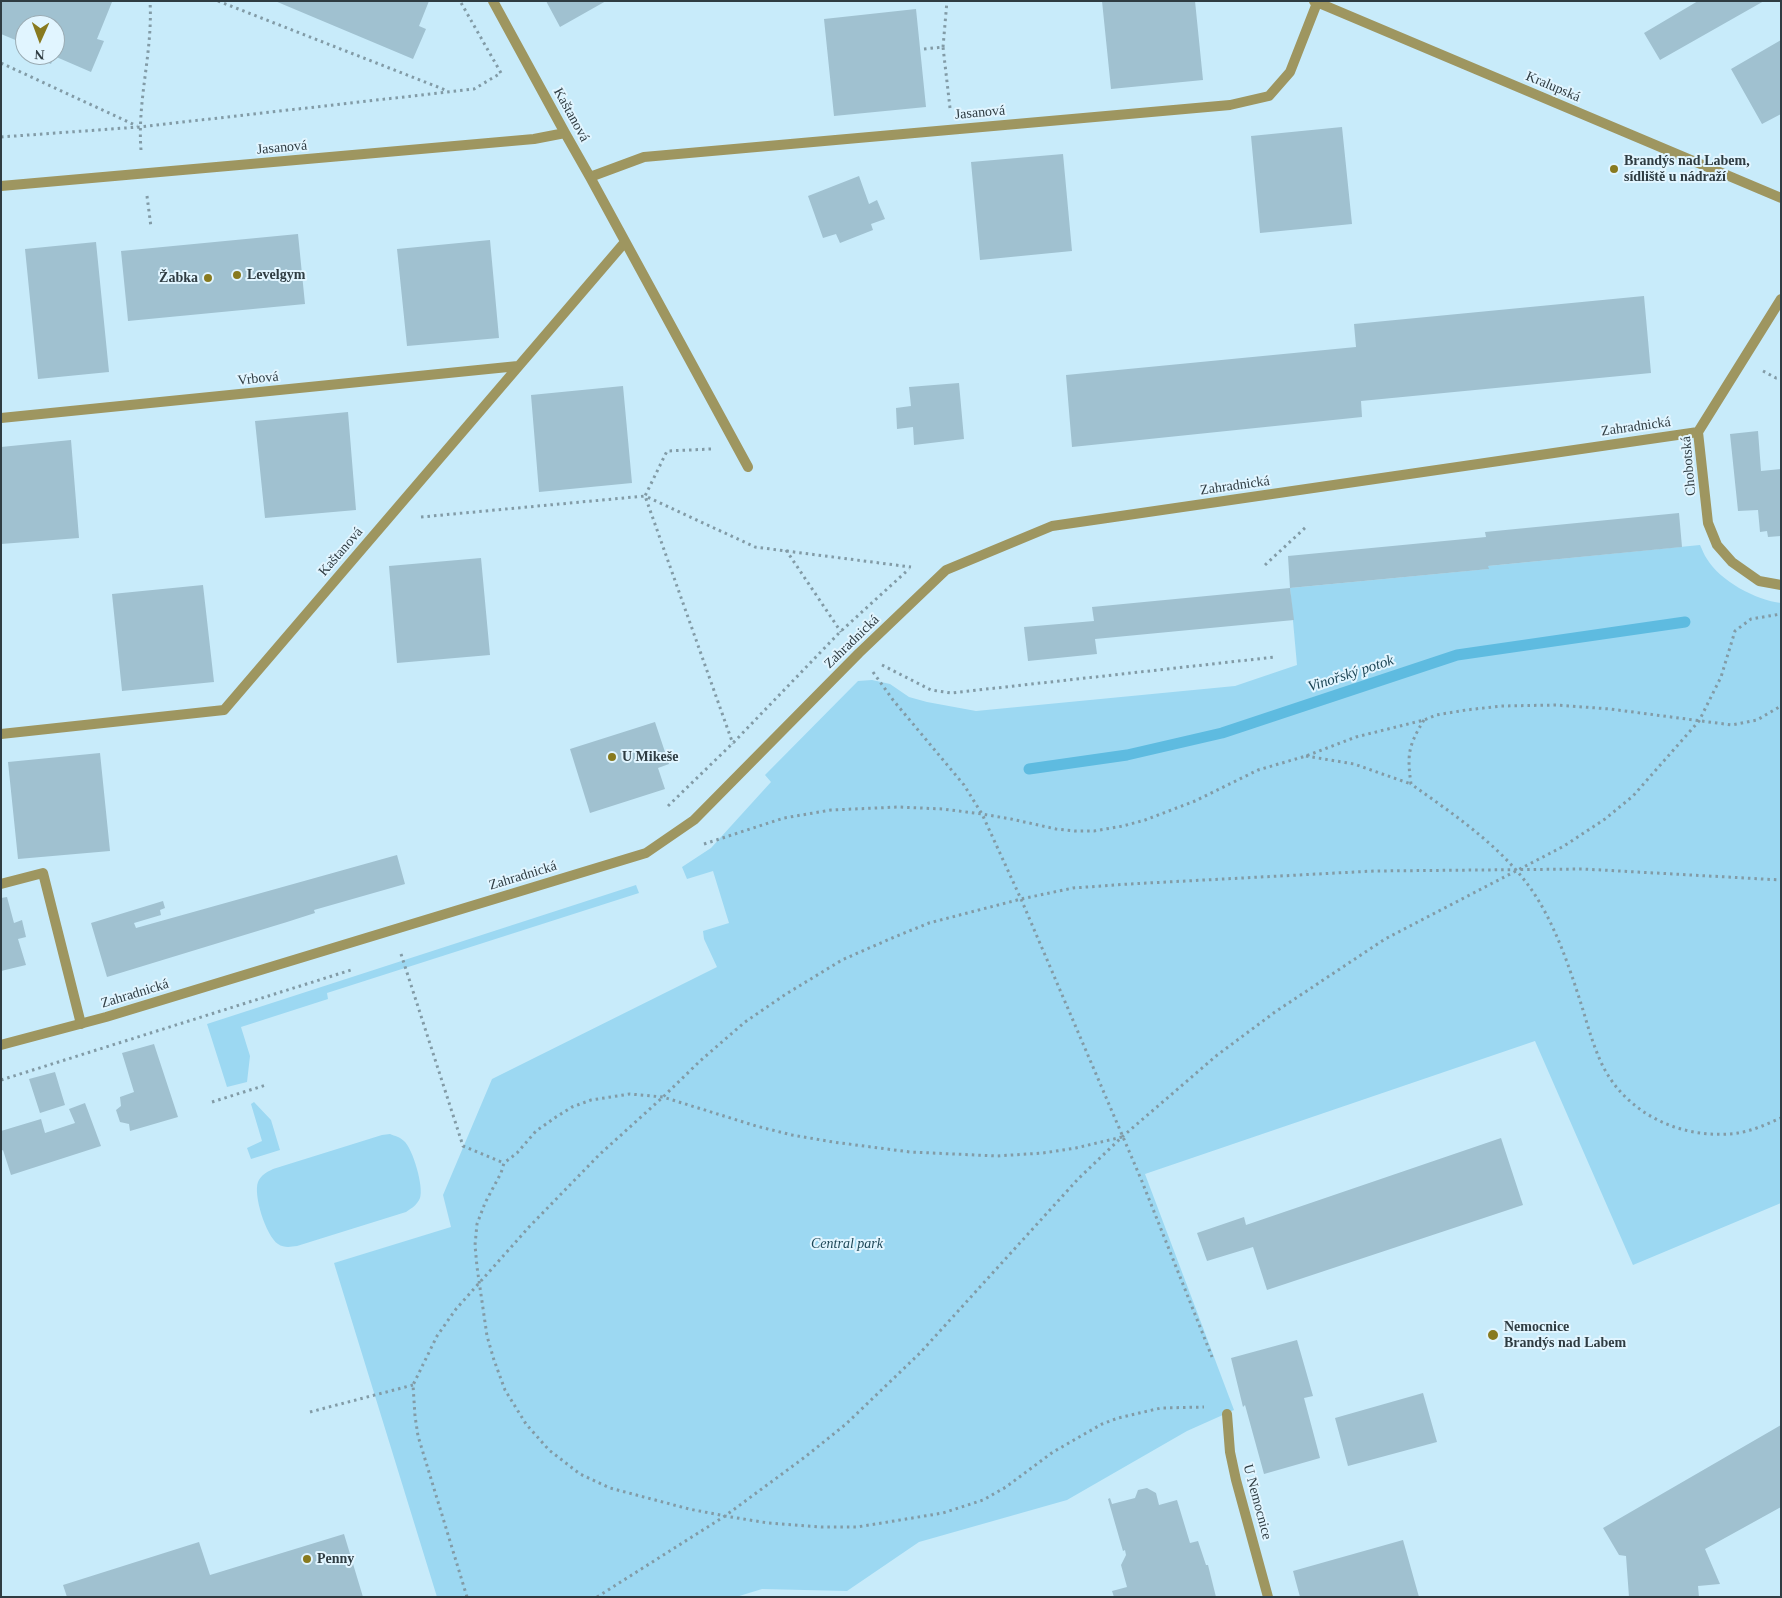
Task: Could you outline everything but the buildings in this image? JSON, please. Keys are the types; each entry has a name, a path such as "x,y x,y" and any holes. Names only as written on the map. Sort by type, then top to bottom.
{"street":[{"name":"Kaštanová","path":"493,1 748,467"},
{"name":"Jasanová","path":"590,176 644,157 1230,105 1269,96 1290,72 1316,2"},
{"name":"Kralupská","path":"1316,2 1781,198"},
{"name":"Jasanová","path":"1,186 143,175 534,139 565,133"},
{"name":"Kaštanová","path":"1,734 224,710 625,242"},
{"name":"Chobotská","path":"1781,299 1698,432 1708,523 1717,545 1732,562 1759,581 1781,585"},
{"name":"Vrbová","path":"1,418 518,366"},
{"name":"Zahradnická","path":"1,1045 82,1024 646,853 694,820 859,653 946,570 1052,526 1698,432"},
{"path":"1,884 43,873 82,1024"},
{"name":"U Nemocnice","path":"1228,1414 1230,1452 1236,1480 1268,1597"}],"path":[{"path":"150,1 151,26 139,127 143,175 151,227"},
{"path":"218,1 450,92"},
{"path":"1,137 139,127 474,89 501,73 460,1"},
{"path":"947,1 943,47 952,129"},
{"path":"924,49 943,47"},
{"path":"1,63 139,127"},
{"path":"1763,371 1776,378 1781,378"},
{"path":"737,448 668,451 645,496 733,743 738,774"},
{"path":"386,520 645,496 755,547 911,567 840,632 733,743"},
{"path":"1265,565 1306,527"},
{"path":"786,550 840,632 859,653 893,700 964,785 982,814 1021,898 1145,1188 1212,1357"},
{"path":"597,1597 725,1516 846,1424 920,1353 1078,1179 1122,1137 1216,1056 1275,1012 1385,939 1564,846 1605,819 1633,796 1699,721 1721,677 1735,631 1751,619 1781,614"},
{"path":"859,653 931,690 951,693 1275,657"},
{"path":"982,814 1075,831 1094,831 1122,826 1153,817 1195,801 1258,770 1306,756 1356,737 1424,720 1436,715 1466,710 1542,704 1610,709 1732,725 1757,720 1781,706"},
{"path":"1411,784 1408,756 1415,734 1424,720"},
{"path":"1306,756 1354,764 1411,784 1466,824 1516,870 1536,896 1548,917 1575,985 1600,1061 1610,1078 1634,1106 1664,1124 1681,1130 1701,1133 1738,1133 1781,1118"},
{"path":"467,1597 418,1436 415,1416 413,1385 437,1336 456,1309 530,1227 599,1155 700,1061 745,1022 786,994 842,960 929,923 1021,898 1073,888 1267,875 1374,871 1583,869 1781,880"},
{"path":"401,954 463,1146 504,1163"},
{"path":"212,1102 266,1085"},
{"path":"1122,1137 1076,1148 1043,1153 997,1156 910,1152 792,1135 756,1126 663,1097 630,1094 591,1100 572,1107 536,1131 517,1153 504,1163 477,1224 475,1245 479,1284 487,1336 494,1360 505,1390 526,1424 549,1450 580,1474 610,1488 725,1516 821,1528 857,1527 943,1513 984,1500 1006,1487 1053,1452 1102,1424 1118,1418 1161,1408 1208,1407"},
{"path":"310,1412 413,1385"}],"green space":[{"name":"Central park","path":"1700,545 1713,567 1730,582 1750,594 1781,603 1781,1203 1633,1265 1535,1041 1145,1174 1234,1410 1187,1431 1067,1500 919,1542 847,1591 762,1589 736,1597 437,1597 334,1263 451,1227 443,1195 492,1079 717,967 704,939 703,931 729,923 713,871 687,879 682,867 711,848 771,782 765,775 858,681 872,680 890,684 909,697 976,711 1235,686 1297,665 1290,588 1488,569 1488,566"},
{"path":"636,885 639,893 327,993 328,999 241,1027 250,1056 247,1082 227,1087 207,1024"},
{"path":"254,1102 271,1120 280,1150 251,1159 247,1148 262,1141 251,1104"},
{"path":"390,1134 404,1141 414,1160 421,1193 419,1200 414,1206 406,1212 297,1246 283,1246 273,1240 265,1224 257,1196 258,1182 262,1176 273,1169"}],"waterway":[{"name":"Vinořský potok","path":"1029,769 1127,755 1222,733 1457,655 1685,622"}],"place":[{"name":"Brandýs nad Labem, sídliště u nádraží","path":"1614,169"},
{"name":"Levelgym","path":"237,275"},
{"name":"Žabka","path":"208,278"},
{"name":"U Mikeše","path":"612,757"},
{"name":"Nemocnice Brandýs nad Labem","path":"1493,1335"},
{"name":"Penny","path":"307,1559"}]}
